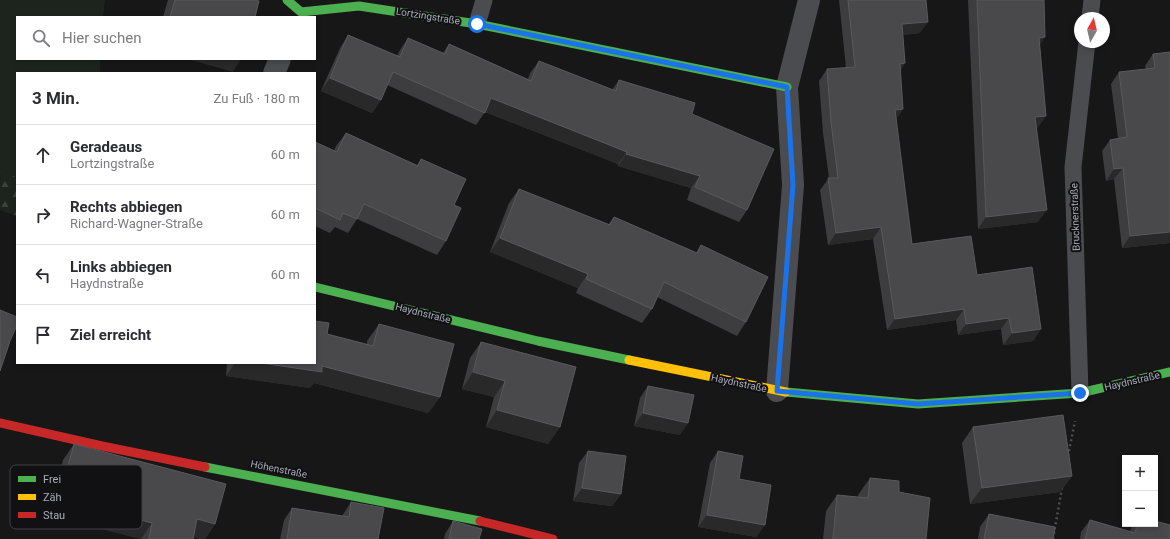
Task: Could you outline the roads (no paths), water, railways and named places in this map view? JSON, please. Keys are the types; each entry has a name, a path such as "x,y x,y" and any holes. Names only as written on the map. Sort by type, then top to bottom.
{"street":[{"path":"777,391 793,185 787,87 809,0"},
{"name":"Lortzingstraße","path":"295,10 359,6 477,24 787,87"},
{"path":"274,72 280,60"},
{"name":"Haydnstraße","path":"316,287 538,341 777,391 918,404 1080,393 1170,372"},
{"name":"Höhenstraße","path":"0,423 71,441 316,487 519,529 553,539"}],"lane":[{"path":"477,24 484,0"},
{"path":"1091,12 1092,0"},
{"name":"Brucknerstraße","path":"1080,393 1073,167 1086,48"}]}
